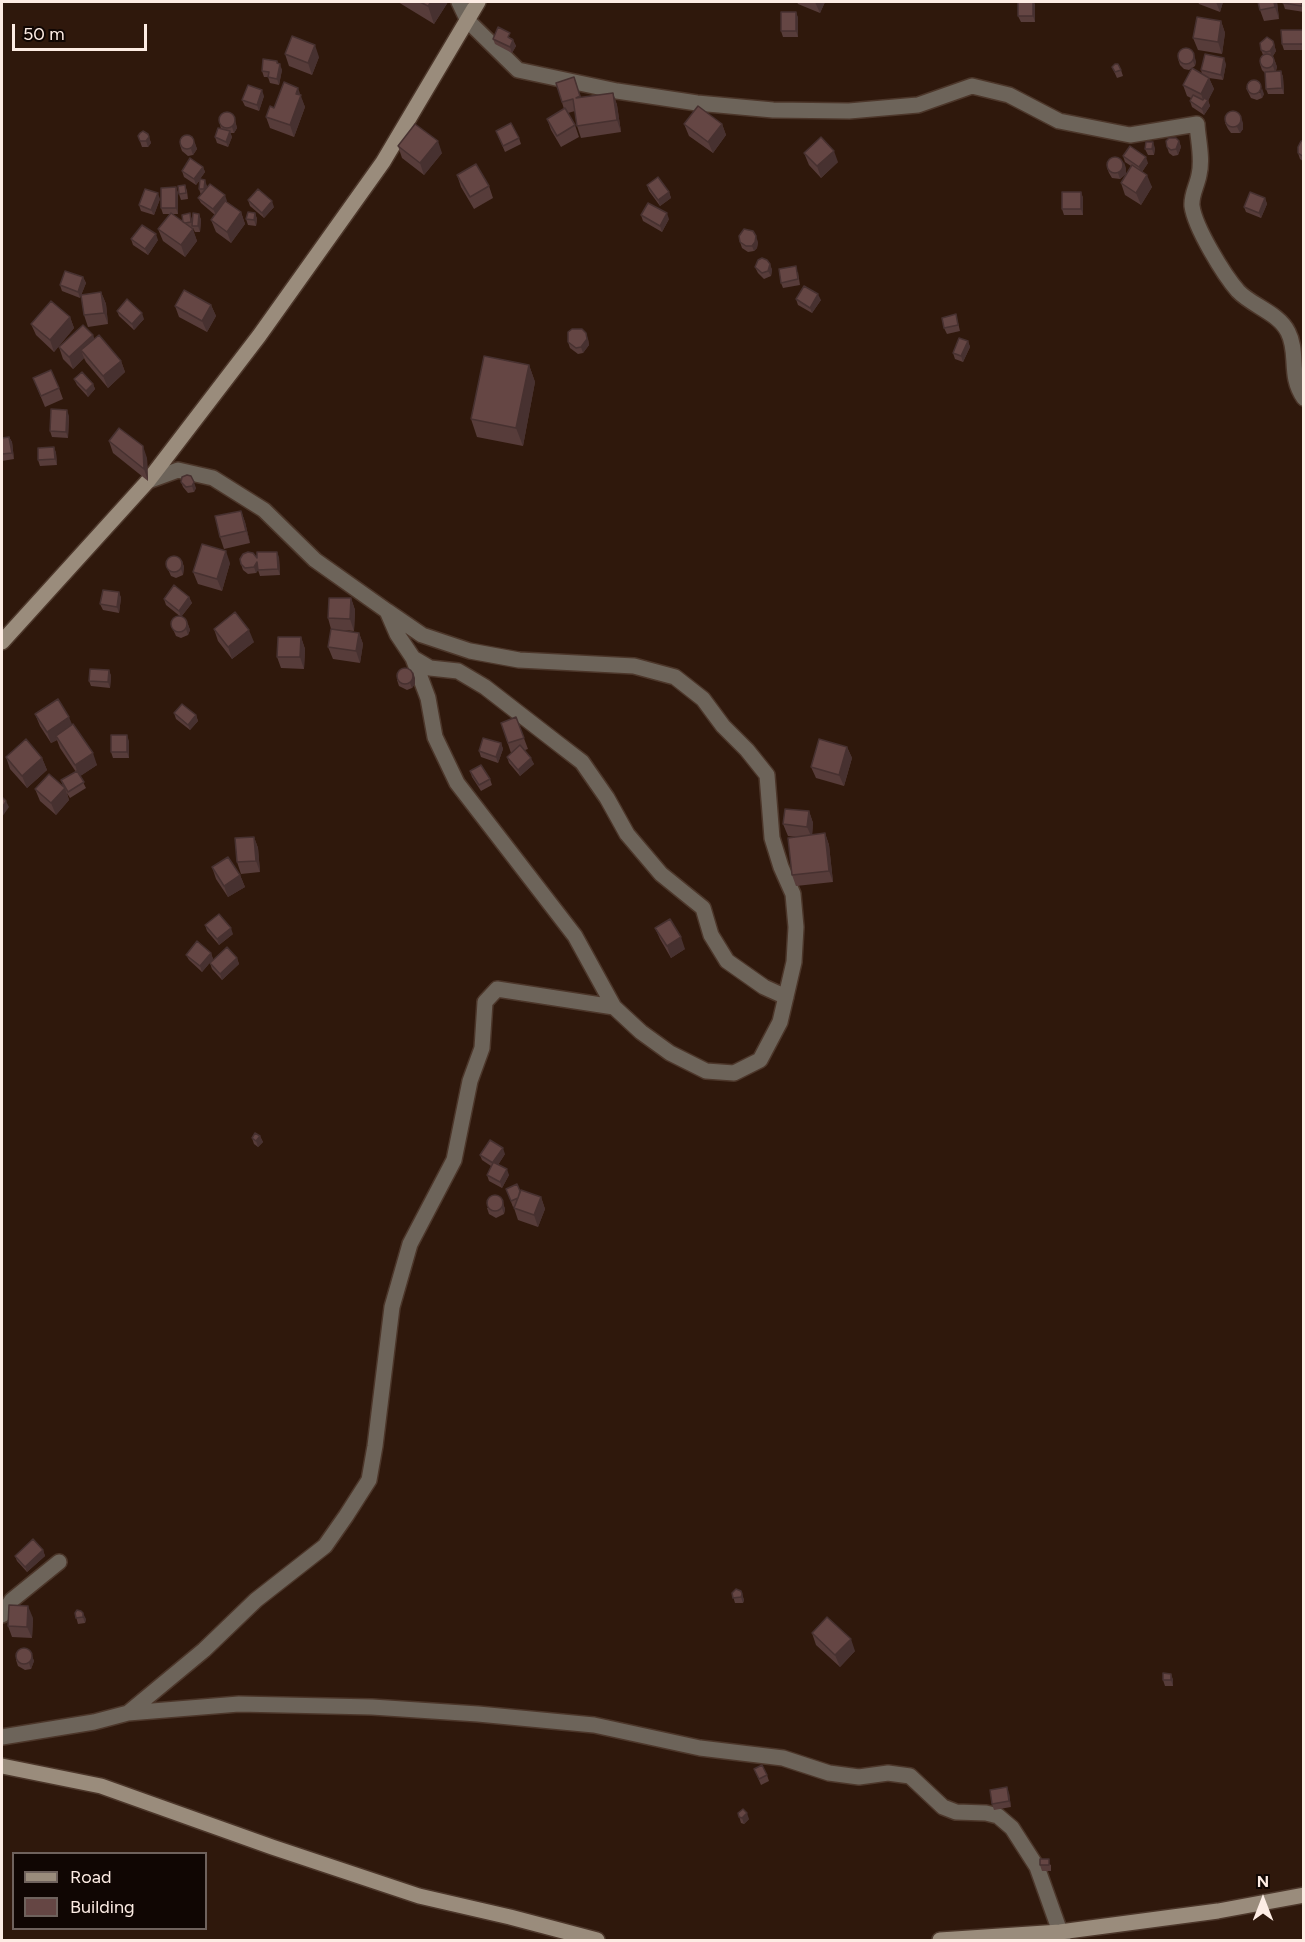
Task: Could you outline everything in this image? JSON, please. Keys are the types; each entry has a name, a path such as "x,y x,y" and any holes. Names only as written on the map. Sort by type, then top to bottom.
{"street":[{"path":"459,2 468,21 518,70 617,91 697,103 773,110 849,111 918,105 972,86 1009,95 1059,121 1130,135 1197,124 1200,164 1192,198 1192,209 1204,239 1236,288 1246,299 1279,321 1288,331 1292,344 1294,379 1304,398"},
{"path":"2,642 148,481 259,336 383,162 478,2"},
{"path":"148,481 178,470 213,478 264,510 315,560 422,634 470,651 519,660 634,666 675,677 702,699 767,775 772,838 793,894 796,927 794,962 780,1022 760,1060 734,1073 705,1071 670,1053 640,1032 614,1007 575,936 457,783 435,737 428,698 413,658 397,634 387,611"},
{"path":"413,658 430,668 458,671 485,687 582,762 607,798 627,834 661,874 703,908 711,934 727,961 764,987 786,997"},
{"path":"128,1713 204,1650 256,1599 325,1546 369,1480 392,1307 410,1244 454,1160 470,1082 482,1048 485,1002 497,989 614,1007"},
{"path":"2,1615 12,1600 59,1562"},
{"path":"2,1737 94,1722 128,1713 239,1704 372,1707 594,1725 700,1748 783,1758 829,1773 859,1777 888,1773 910,1776 943,1807 957,1812 986,1813 998,1816 1012,1828 1037,1867 1061,1936"},
{"path":"2,1766 101,1786 419,1896 510,1917 597,1941"},
{"path":"940,1941 1061,1936 1304,1895"}],"building":[{"path":"1018,2 1033,2 1033,16 1018,16"},
{"path":"1258,2 1274,2 1275,7 1260,10"},
{"path":"1302,2 1302,6 1283,3"},
{"path":"781,12 796,12 796,31 781,31"},
{"path":"1197,17 1221,21 1218,42 1193,38"},
{"path":"498,27 510,33 508,37 513,40 510,47 493,39"},
{"path":"1281,30 1303,30 1303,44 1282,44"},
{"path":"292,36 315,45 308,63 285,54"},
{"path":"1267,37 1273,41 1274,45 1270,51 1266,52 1261,50 1260,43"},
{"path":"1186,48 1194,56 1186,64 1178,56"},
{"path":"1205,54 1224,58 1221,75 1201,70"},
{"path":"1264,54 1270,54 1274,61 1270,68 1264,68 1260,64 1260,58"},
{"path":"263,59 277,61 280,64 277,79 268,77 269,72 262,71"},
{"path":"1118,64 1121,70 1115,72 1112,67"},
{"path":"1192,68 1209,78 1201,94 1183,85"},
{"path":"1281,71 1282,88 1266,89 1265,72"},
{"path":"574,77 580,96 576,98 613,93 617,120 577,126 573,99 562,102 556,83"},
{"path":"1251,80 1257,80 1261,87 1257,94 1251,94 1247,90 1247,84"},
{"path":"284,82 298,88 296,94 301,95 290,125 266,117 270,106 274,108"},
{"path":"248,85 262,90 257,105 242,100"},
{"path":"1193,95 1208,100 1202,109 1190,101"},
{"path":"698,106 722,124 708,142 684,124"},
{"path":"565,108 575,125 557,136 547,119"},
{"path":"1233,111 1239,113 1241,119 1239,125 1233,127 1227,125 1225,119 1227,113"},
{"path":"227,112 233,114 235,120 233,126 227,128 221,126 219,120 221,114"},
{"path":"511,123 519,138 503,146 496,131"},
{"path":"415,124 438,141 420,163 398,146"},
{"path":"218,128 230,131 226,142 215,137"},
{"path":"143,131 149,137 146,141 140,141 138,136"},
{"path":"184,135 190,135 194,142 190,149 184,149 180,145 180,139"},
{"path":"821,137 834,151 817,166 804,153"},
{"path":"1169,138 1176,138 1179,141 1176,149 1171,150 1167,147 1166,141"},
{"path":"1301,141 1304,141 1304,157 1298,153"},
{"path":"1146,142 1153,142 1152,149 1145,149"},
{"path":"1130,146 1146,157 1139,167 1123,156"},
{"path":"1112,157 1118,157 1123,165 1121,171 1112,173 1107,168 1107,162"},
{"path":"190,158 203,167 194,179 182,171"},
{"path":"476,164 489,186 470,197 457,175"},
{"path":"1132,165 1147,175 1136,193 1121,183"},
{"path":"658,177 669,192 658,200 647,185"},
{"path":"200,179 205,180 204,189 199,189"},
{"path":"210,184 225,195 213,209 198,198"},
{"path":"185,185 186,193 179,194 178,186"},
{"path":"176,187 176,208 161,208 161,188"},
{"path":"145,189 158,193 151,210 139,205"},
{"path":"258,189 272,201 262,213 248,200"},
{"path":"1062,192 1081,192 1081,209 1062,209"},
{"path":"1250,192 1265,198 1259,213 1244,207"},
{"path":"225,201 241,212 227,232 211,220"},
{"path":"648,203 667,213 660,226 641,215"},
{"path":"248,212 255,213 254,220 246,219"},
{"path":"171,213 193,229 181,245 158,229"},
{"path":"190,213 191,222 183,222 182,215"},
{"path":"193,213 199,214 198,226 192,226"},
{"path":"142,225 156,234 145,249 131,239"},
{"path":"744,229 753,231 756,236 752,246 746,246 740,242 739,236"},
{"path":"762,258 770,264 768,271 762,273 755,267 758,260"},
{"path":"796,266 798,279 781,283 779,269"},
{"path":"65,271 83,277 78,292 60,285"},
{"path":"804,286 818,294 810,308 796,299"},
{"path":"184,290 211,305 202,321 175,306"},
{"path":"101,292 104,313 84,315 81,295"},
{"path":"127,299 142,313 132,324 117,311"},
{"path":"51,301 70,317 50,340 31,324"},
{"path":"956,314 958,325 944,328 942,318"},
{"path":"83,325 93,335 69,357 59,347"},
{"path":"572,329 582,329 586,333 587,339 581,347 576,348 568,342 568,332"},
{"path":"99,335 121,361 103,376 81,350"},
{"path":"959,338 968,341 961,356 953,353"},
{"path":"484,356 529,365 516,428 471,419"},
{"path":"51,370 59,388 41,396 33,378"},
{"path":"82,372 93,384 86,391 74,379"},
{"path":"51,409 67,410 66,432 50,431"},
{"path":"119,428 143,446 144,469 109,441"},
{"path":"9,437 12,453 2,454 2,438"},
{"path":"54,447 55,459 38,460 38,448"},
{"path":"191,476 194,482 192,486 186,487 181,482 182,477"},
{"path":"241,511 246,531 220,537 215,516"},
{"path":"202,544 226,551 217,579 193,572"},
{"path":"248,552 253,553 257,558 257,552 277,552 278,569 258,570 257,562 254,567 245,568 240,559"},
{"path":"174,556 180,558 182,564 180,570 174,572 168,570 166,564 168,558"},
{"path":"174,585 189,597 179,611 164,599"},
{"path":"103,590 119,592 117,607 100,604"},
{"path":"329,598 351,598 350,619 328,618"},
{"path":"235,612 249,630 228,647 214,629"},
{"path":"179,616 185,618 187,624 185,630 179,632 173,630 171,624 173,618"},
{"path":"331,629 359,633 356,651 328,647"},
{"path":"278,637 301,637 300,657 277,657"},
{"path":"405,668 411,670 413,676 411,682 405,684 399,682 397,676 399,670"},
{"path":"90,669 109,670 108,682 89,681"},
{"path":"58,699 69,717 47,732 35,714"},
{"path":"182,704 196,715 188,725 174,713"},
{"path":"516,717 524,738 508,743 501,723"},
{"path":"73,724 93,753 75,765 56,736"},
{"path":"111,735 127,735 127,752 111,752"},
{"path":"483,738 501,743 496,757 479,751"},
{"path":"26,739 42,758 22,776 6,757"},
{"path":"819,739 847,747 839,775 811,767"},
{"path":"520,745 531,758 518,770 507,757"},
{"path":"481,765 490,779 479,785 470,771"},
{"path":"77,771 84,782 68,792 61,780"},
{"path":"49,774 65,788 51,803 35,789"},
{"path":"785,809 809,811 807,827 783,824"},
{"path":"825,833 829,871 792,875 788,838"},
{"path":"254,837 256,861 237,862 235,838"},
{"path":"228,857 240,875 224,886 212,867"},
{"path":"219,914 231,928 217,939 205,925"},
{"path":"670,919 681,937 667,946 655,928"},
{"path":"197,941 211,953 200,966 186,955"},
{"path":"227,947 237,958 220,974 210,963"},
{"path":"255,1133 260,1136 256,1141 252,1138"},
{"path":"490,1140 503,1148 493,1162 507,1169 500,1182 487,1175 493,1163 480,1155"},
{"path":"517,1184 520,1191 518,1198 511,1201 506,1189"},
{"path":"521,1190 541,1197 534,1215 514,1208"},
{"path":"492,1195 498,1195 503,1203 501,1209 492,1211 487,1206 487,1200"},
{"path":"33,1539 43,1550 25,1567 15,1556"},
{"path":"736,1589 741,1591 741,1597 733,1598 732,1593"},
{"path":"9,1605 28,1606 27,1627 8,1626"},
{"path":"77,1610 83,1613 83,1617 76,1618"},
{"path":"827,1617 851,1639 835,1655 812,1633"},
{"path":"24,1648 30,1650 32,1656 30,1662 24,1664 18,1662 16,1656 18,1650"},
{"path":"1163,1673 1171,1674 1171,1680 1163,1680"},
{"path":"762,1765 767,1775 759,1779 754,1769"},
{"path":"1007,1787 1009,1801 992,1804 990,1790"},
{"path":"743,1809 747,1813 742,1818 738,1813"},
{"path":"1040,1859 1049,1859 1049,1865 1040,1865"}]}
